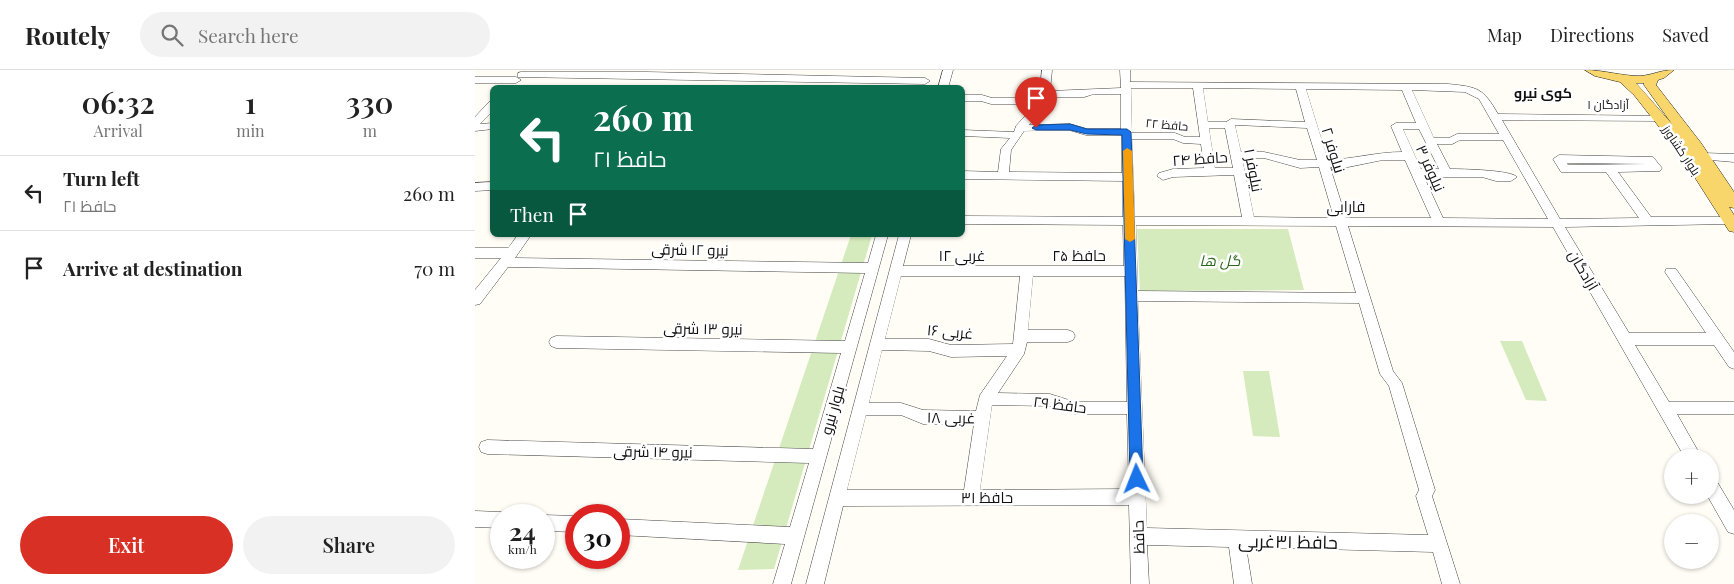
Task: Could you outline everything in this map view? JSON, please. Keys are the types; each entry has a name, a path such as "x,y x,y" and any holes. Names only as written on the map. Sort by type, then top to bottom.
{"main road":[{"path":"1591,70 1623,78 1652,78 1668,70"},
{"name":"بلوار کشاورز","path":"1623,78 1638,91 1661,118 1732,224"},
{"name":"بلوار کشاورز","path":"1652,78 1650,85 1703,158 1728,186 1734,203"}],"street":[{"path":"475,80 648,73 925,84 929,70"},
{"path":"944,85 948,70"},
{"path":"1003,175 1006,149 1044,97 1047,70"},
{"name":"حافظ","path":"1125,70 1140,584"},
{"path":"639,85 648,73"},
{"path":"965,98 981,98 991,101 1084,94 1093,91 1126,88 1197,85 1406,87 1446,173"},
{"path":"1197,85 1211,171"},
{"name":"نیلوفر ۲","path":"1300,86 1387,374 1395,383 1398,392 1427,490 1424,496 1451,584"},
{"name":"آزادگان","path":"1406,87 1467,89 1483,97 1689,449"},
{"path":"475,122 490,107"},
{"name":"آزادگان ۱","path":"1495,117 1661,118"},
{"path":"1203,125 1230,125 1231,122 1311,126"},
{"name":"نیلوفر ۱","path":"1230,125 1249,222"},
{"path":"475,128 490,126"},
{"path":"1396,126 1423,126"},
{"name":"نیلوفر ۳","path":"1396,126 1439,222"},
{"path":"965,133 1019,132 1070,127 1087,132 1127,134"},
{"name":"حافظ ۲۲","path":"1127,134 1175,136 1183,140 1205,141"},
{"path":"1431,142 1452,141 1457,137 1507,137"},
{"path":"1236,155 1264,155 1300,164 1348,163 1383,156 1409,156"},
{"path":"1703,158 1734,158"},
{"path":"1559,160 1649,160 1656,168 1609,168 1565,169 1559,160"},
{"path":"1609,168 1648,222"},
{"name":"حافظ ۲۴","path":"1163,176 1173,173 1205,174 1211,171 1239,171"},
{"path":"1417,173 1482,173 1496,177 1511,177"},
{"path":"965,175 1129,177"},
{"path":"475,187 490,186"},
{"name":"فارابی","path":"965,220 1648,222 1732,224"},
{"path":"475,300 523,237"},
{"name":"بلوار نیرو","path":"782,584 881,237"},
{"name":"بلوار نیرو","path":"815,584 904,237"},
{"name":"نیرو ۱۲ شرقی","path":"475,253 508,257 873,268"},
{"name":"۱۲ غربی","path":"896,271 1027,271"},
{"path":"971,498 985,399 1020,343 1027,271"},
{"name":"حافظ ۲۵","path":"1027,271 1131,271"},
{"path":"1671,272 1734,363"},
{"path":"1131,296 1363,298"},
{"name":"۱۶ غربی","path":"877,344 929,345 951,350 1068,336"},
{"path":"1625,339 1717,338"},
{"name":"نیرو ۱۳ شرقی","path":"555,342 850,347"},
{"name":"حافظ ۲۹","path":"985,399 1050,400 1075,408 1135,408"},
{"path":"1665,408 1734,408"},
{"name":"۱۸ غربی","path":"860,409 901,409 923,417 982,418"},
{"name":"نیرو ۱۴ شرقی","path":"487,447 819,456"},
{"path":"1721,494 1734,526"},
{"name":"حافظ ۳۱","path":"837,498 1137,497"},
{"path":"475,519 490,520"},
{"path":"630,528 796,536"},
{"name":"حافظ ۳۱غربی","path":"1138,536 1438,544"},
{"path":"1236,540 1243,584"}],"green space":[{"name":"گل ها","path":"1137,229 1288,229 1304,290 1140,291"},
{"path":"850,237 871,237 774,569 738,570"},
{"path":"1500,341 1522,341 1547,401 1526,400"},
{"path":"1243,371 1269,371 1280,437 1253,436"}],"slow traffic":[{"path":"1127,151 1130,239"}],"district":[{"name":"کوی نیرو","path":"1543,92"}],"route":[{"path":"1036,128 1070,127 1087,132 1127,132 1137,479"}]}
